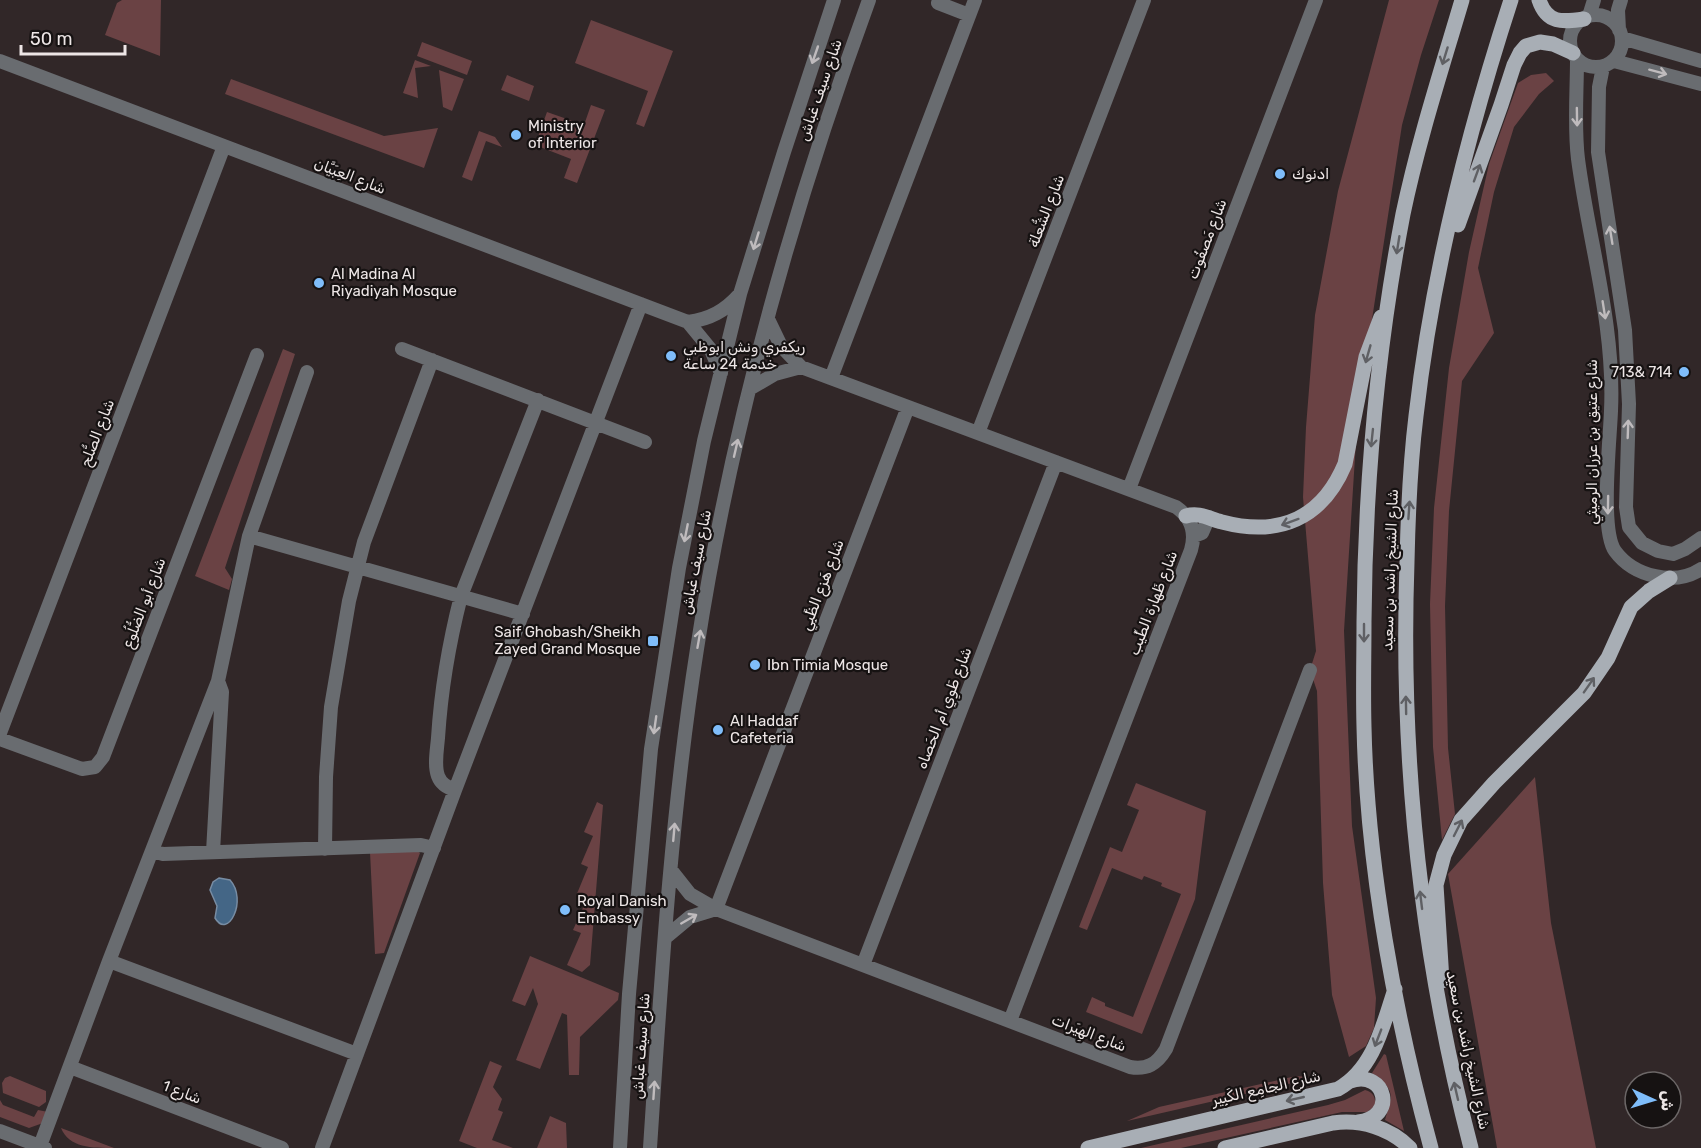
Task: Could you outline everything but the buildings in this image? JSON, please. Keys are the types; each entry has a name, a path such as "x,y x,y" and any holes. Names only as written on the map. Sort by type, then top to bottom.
{"main road":[{"name":"شارع الشيخ راشد بن سعيد","path":"1431,1148 1395,988 1371,832 1364,729 1365,534 1368,476 1377,391 1403,214 1428,114 1462,0"},
{"name":"شارع الشيخ راشد بن سعيد","path":"1471,1148 1447,1050 1426,934 1417,866 1406,732 1404,641 1408,519 1416,416 1436,287 1469,137 1511,0"},
{"path":"1539,0 1545,14 1552,19 1563,21 1586,17"},
{"path":"1436,287 1514,64 1520,53 1526,46 1540,42 1553,44 1575,56"},
{"path":"1186,516 1198,514 1248,527 1267,528 1301,518 1316,508 1338,480 1345,464 1366,357 1389,300"},
{"path":"1447,1050 1436,885 1444,855 1461,820 1494,783 1584,693 1608,658 1631,607 1649,591 1670,578"},
{"name":"شارع الجامِع الكَبِير","path":"1088,1148 1330,1091 1350,1081 1374,1049 1395,988"},
{"path":"1225,1148 1333,1123 1365,1121 1376,1116 1382,1107 1383,1095 1378,1085 1368,1079 1357,1078 1350,1081"},
{"path":"1356,1122 1384,1130 1410,1148"}],"street":[{"name":"شارع سيف غباش","path":"620,1148 629,994 655,720 679,568 702,452 740,294 793,122 834,0"},
{"name":"شارع سيف غباش","path":"650,1148 678,791 697,650 718,531 768,319 798,210 869,0"},
{"path":"831,378 975,0"},
{"name":"شارع الشُّعلة","path":"978,433 1144,0"},
{"name":"شارع مَصفُوت","path":"1129,489 1316,0"},
{"path":"1594,0 1586,17 1573,30 1570,45 1575,56 1589,66 1608,64 1701,84"},
{"path":"1621,0 1618,10 1621,34 1619,54 1608,64 1599,87 1598,152 1625,330 1629,404 1626,507 1629,527 1642,543 1658,551 1673,554 1701,538"},
{"path":"938,3 969,15"},
{"path":"1586,17 1598,15 1607,18 1621,34 1701,61"},
{"name":"شارع عتيق بن عزران الرميثي","path":"1575,56 1578,158 1608,330 1611,404 1608,525 1610,540 1615,551 1628,563 1659,577 1670,578"},
{"name":"شارع العِبَيَّان","path":"0,61 688,322 697,330 711,350 721,373"},
{"name":"شارع الصُّلح","path":"0,732 224,146"},
{"path":"688,322 715,315 740,294"},
{"path":"322,1148 594,422 641,304"},
{"path":"768,319 781,346 801,367 1176,507 1186,516"},
{"path":"402,349 645,442"},
{"name":"شارع أبو الضُّلُوع","path":"0,739 82,769 88,769 100,762 257,355"},
{"path":"325,849 326,777 331,707 342,636 357,567 364,542 432,360"},
{"path":"751,388 775,374 801,367"},
{"path":"0,1131 43,1147 109,961 218,681 249,536 307,372"},
{"path":"455,790 445,786 438,776 437,753 443,681 461,596 538,400"},
{"name":"شارع هَزع الظَّبِي","path":"716,909 908,407"},
{"name":"شارع طَوِي أم الحَصاه","path":"862,965 1056,462"},
{"name":"شارع ظَهارة الطِّيب","path":"1010,1021 1187,561 1194,536 1186,516"},
{"path":"1194,536 1202,533 1209,517"},
{"path":"249,536 523,614"},
{"path":"1670,578 1684,577 1701,569"},
{"name":"شارع الهِيَرات","path":"670,870 690,894 716,909 1130,1067 1147,1067 1161,1058 1166,1049 1310,670"},
{"path":"213,852 222,692 218,681"},
{"path":"152,851 163,854 421,845 434,848"},
{"path":"666,937 690,917 716,909"},
{"path":"109,961 357,1054"},
{"name":"شارع 1","path":"70,1067 282,1148"}],"shaded area":[{"path":"122,0 161,0 160,56 105,35 117,3"},
{"path":"1389,0 1439,0 1402,125 1358,410 1344,631 1352,826 1376,998 1374,1028 1366,1046 1349,1057 1332,995 1323,883 1317,691 1310,670 1316,651 1303,497 1315,315 1338,191"},
{"path":"591,20 673,51 644,127 636,124 648,91 575,63"},
{"path":"422,42 472,61 467,75 417,56"},
{"path":"415,60 431,66 415,68 418,98 403,93"},
{"path":"439,70 464,79 452,111 443,107"},
{"path":"1546,73 1554,81 1539,94 1514,127 1494,192 1478,268 1494,333 1462,381 1449,511 1445,606 1448,748 1455,814 1442,840 1433,747 1430,604 1434,508 1449,368 1469,252 1489,164 1518,83 1531,75"},
{"path":"507,75 534,86 529,101 501,90"},
{"path":"231,79 384,136 438,128 424,168 225,94"},
{"path":"591,105 605,110 577,183 564,178 571,159 535,145 547,112 584,125"},
{"path":"479,131 495,137 502,147 486,141 472,181 462,177"},
{"path":"283,349 295,354 225,568 232,579 229,590 195,576"},
{"path":"1535,777 1551,923 1596,1148 1497,1148 1448,874"},
{"path":"1136,783 1206,811 1195,899 1142,1034 1086,1012 1092,997 1105,1003 1105,1006 1133,1017 1181,894 1144,876 1142,880 1112,868 1087,930 1079,927 1110,847 1122,852 1139,810 1127,805"},
{"path":"597,802 603,805 590,965 582,972 567,965 581,933 573,930 586,901 576,896 588,867 581,864 593,836 584,832"},
{"path":"416,850 420,853 384,953 375,954 370,852"},
{"path":"530,956 619,993 618,1000 580,1037 579,1075 569,1075 567,1015 562,1013 540,1069 516,1060 538,1004 533,988 525,1006 512,1001"},
{"path":"1384,1054 1404,1131 1385,1120 1391,1094 1386,1084 1372,1073"},
{"path":"490,1061 502,1066 493,1087 502,1099 498,1110 503,1112 492,1140 513,1148 477,1148 459,1141"},
{"path":"10,1076 46,1091 46,1102 39,1107 3,1093 2,1083"},
{"path":"1296,1076 1320,1078 1127,1121 1159,1107"},
{"path":"1365,1090 1373,1095 1375,1100 1375,1106 1367,1112 1342,1112 1181,1148 1141,1148 1328,1105"},
{"path":"0,1100 3,1105 34,1117 38,1110 48,1112 43,1123 29,1128 0,1117"},
{"path":"550,1116 566,1123 567,1148 537,1148"},
{"path":"61,1128 114,1148 82,1146 70,1140"}],"water":[{"path":"219,878 230,880 237,897 234,915 225,924 220,924 215,918 217,906 210,890 213,882"}],"place":[{"name":"Ministry of Interior","path":"516,135"},
{"name":"ادنوك","path":"1280,174"},
{"name":"Al Madina Al Riyadiyah Mosque","path":"319,283"},
{"name":"ريكفري ونش ابوظبي خدمة 24 ساعة","path":"671,356"},
{"name":"713& 714","path":"1684,372"},
{"name":"Saif Ghobash/Sheikh Zayed Grand Mosque","path":"653,641"},
{"name":"Ibn Timia Mosque","path":"755,665"},
{"name":"Al Haddaf Cafeteria","path":"718,730"},
{"name":"Royal Danish Embassy","path":"565,910"}]}
